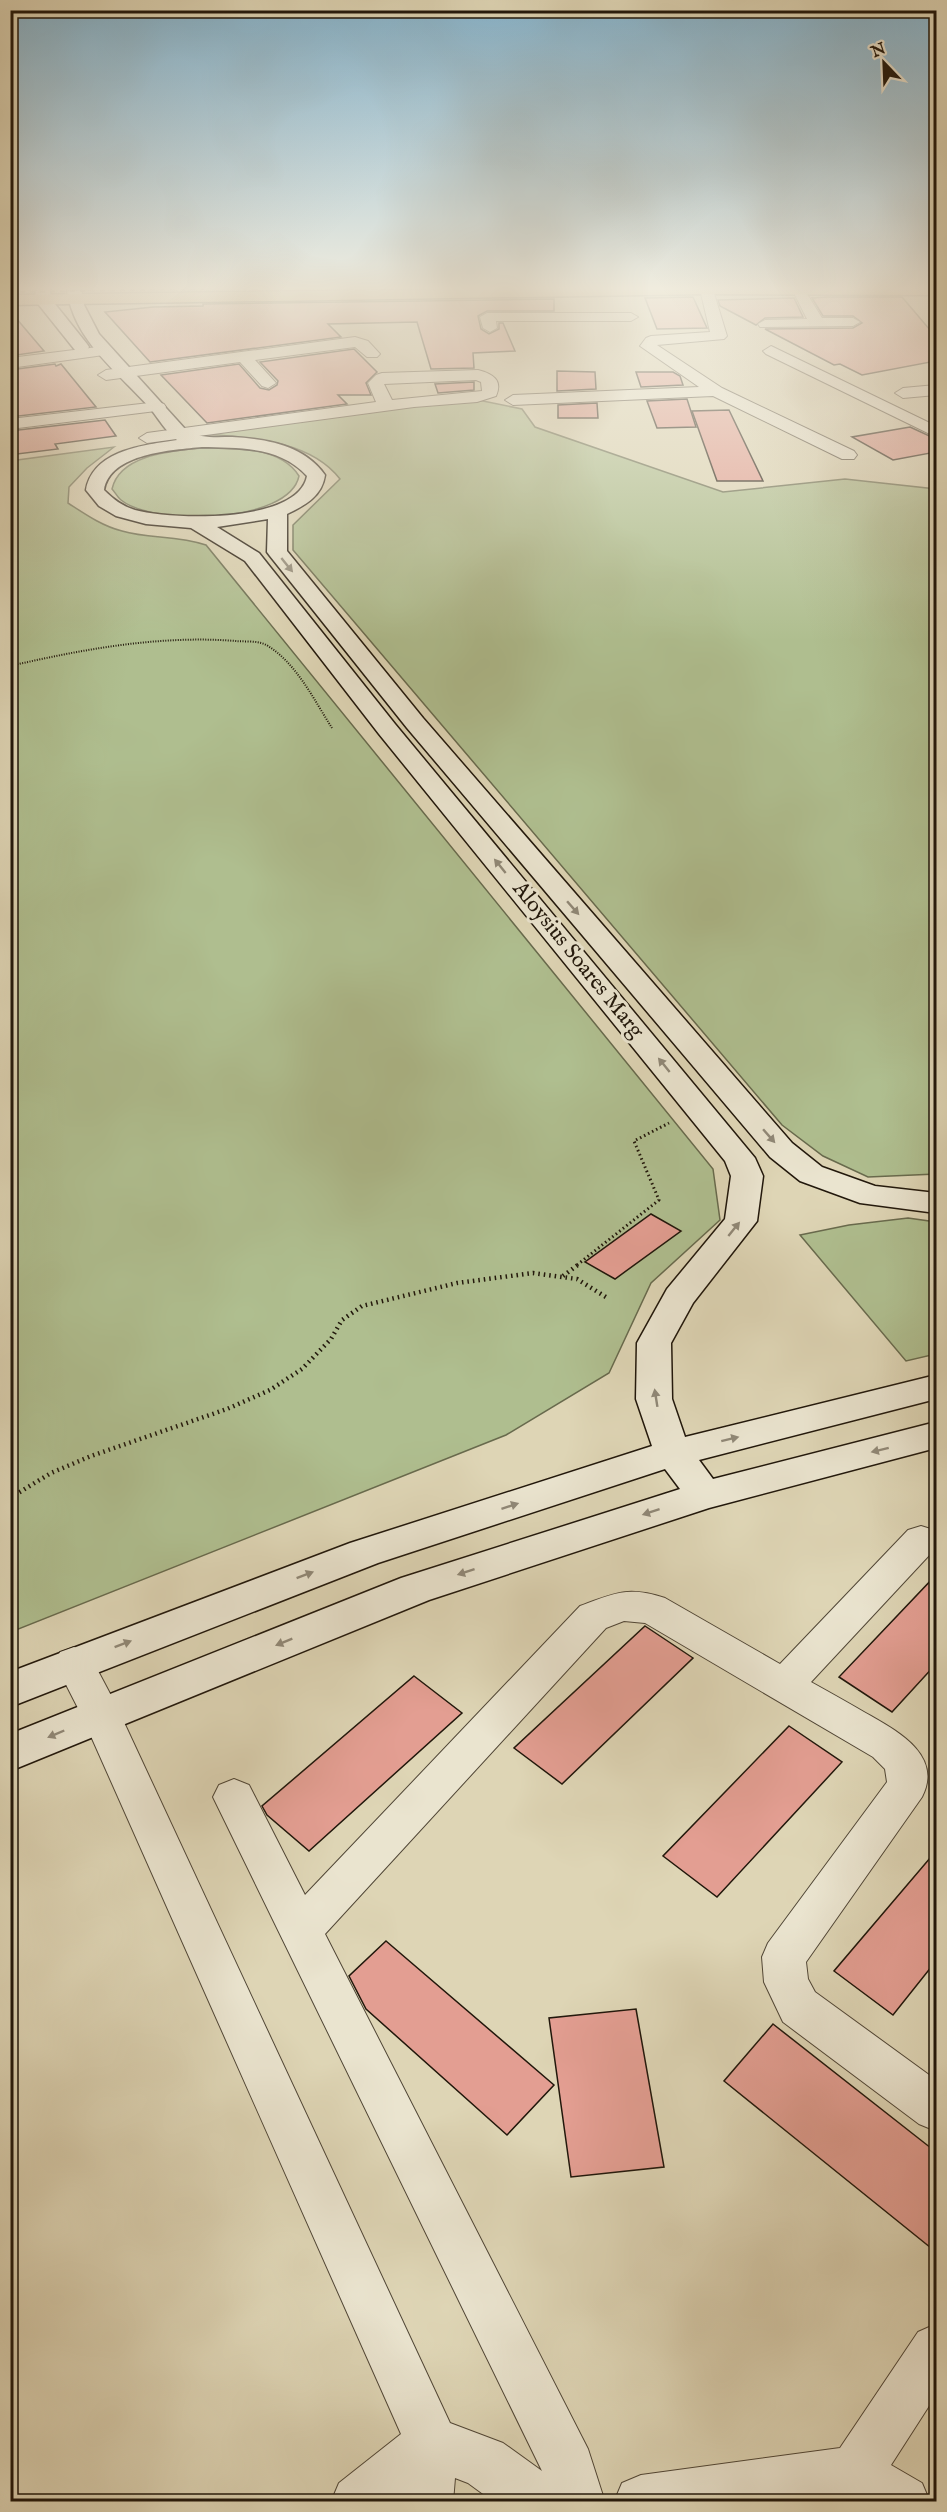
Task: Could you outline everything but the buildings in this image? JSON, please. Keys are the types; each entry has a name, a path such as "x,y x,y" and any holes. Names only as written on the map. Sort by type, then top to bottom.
{"main road":[{"path":"132,406 143,422 143,445"},
{"path":"158,407 180,434 202,442"},
{"path":"202,442 235,442 265,446 290,453 308,463 316,475 314,487 300,500 278,510 235,520 196,523 159,521 127,514 105,503 95,490 98,476 143,445 169,446 202,442"},
{"name":"Aloysius Soares Marg","path":"278,510 277,552 448,763 781,1150 812,1174 871,1196 936,1203"},
{"name":"Aloysius Soares Marg","path":"196,523 252,557 387,729 740,1158 747,1176 741,1221 679,1297 654,1344 654,1399 674,1453 705,1495"},
{"path":"387,729 415,723"},
{"path":"421,769 448,763"},
{"path":"456,812 485,806"},
{"path":"702,1112 740,1102"},
{"path":"10,1690 74,1663 364,1553 674,1453 936,1387"},
{"path":"10,1753 415,1589 705,1495 936,1435"}],"street":[{"path":"143,445 180,434 357,410 354,406"},
{"path":"747,406 848,455"},
{"path":"883,406 936,432"},
{"path":"10,424 158,407"},
{"path":"783,1686 921,1540"},
{"path":"300,1930 593,1617 622,1606 651,1609 887,1745 904,1762 908,1785 784,1957 786,1982 799,2007 936,2108"},
{"path":"74,1663 101,1715 432,2443 426,2502"},
{"path":"234,1797 569,2468 578,2502"},
{"path":"855,2472 936,2350"},
{"path":"358,2502 432,2443"},
{"path":"432,2443 484,2462 541,2502"},
{"path":"641,2502 855,2472 903,2502"}],"path":[{"path":"10,666 58,655 148,643 222,639 266,644 291,665 332,728"},
{"path":"562,1277 659,1200 634,1141 668,1124 702,1112"},
{"path":"10,1498 51,1473 90,1456 227,1409 270,1390 302,1369 331,1340 342,1320 362,1306 457,1283 533,1273 578,1279 609,1299"}],"green space":[{"path":"409,406 508,406 522,409 535,427 723,492 845,479 936,489 936,1174 868,1177 823,1156 782,1125 293,550 293,525 340,479 313,456 278,443 205,434"},
{"path":"114,447 87,468 69,487 68,503 115,529 206,545 713,1169 720,1220 651,1283 609,1373 506,1435 11,1632 10,461"},
{"path":"202,448 242,449 268,454 291,466 299,476 290,492 271,504 247,512 218,516 161,514 137,508 121,500 112,489 117,477 136,461 163,453"},
{"path":"908,1218 936,1222 936,1354 906,1361 800,1235 849,1225"}]}
